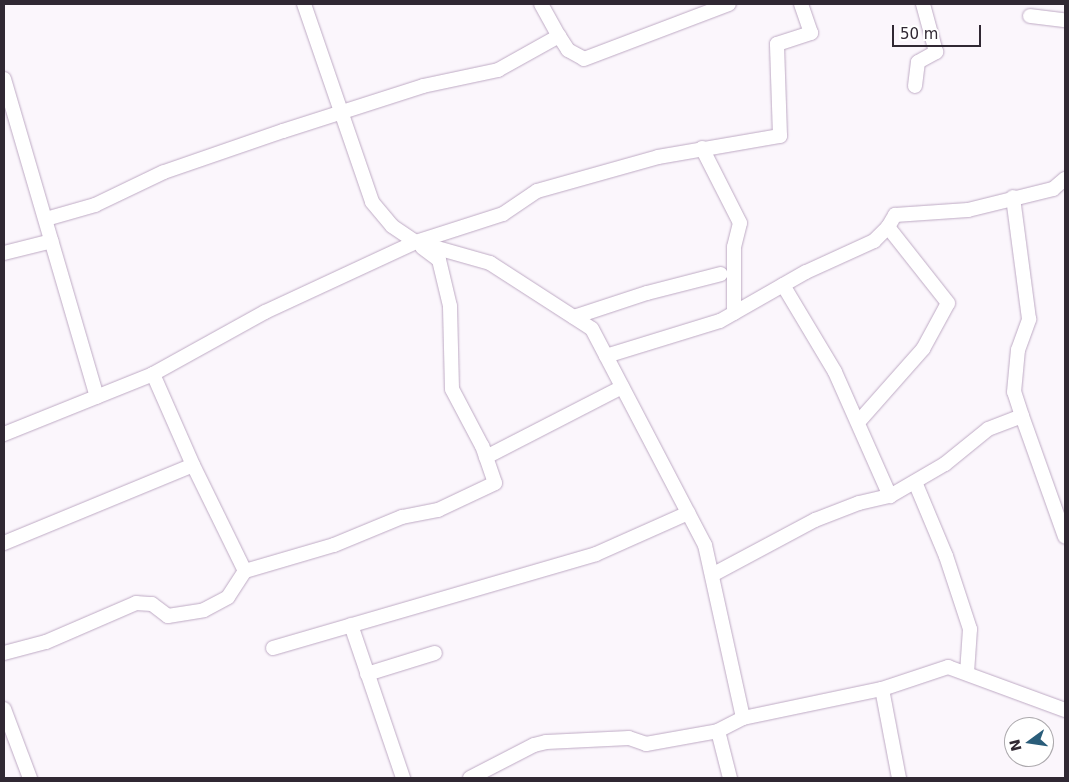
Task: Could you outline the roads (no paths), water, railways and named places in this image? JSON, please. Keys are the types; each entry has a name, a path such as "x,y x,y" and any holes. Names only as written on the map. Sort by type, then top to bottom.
{"street":[{"path":"4,653 46,642 136,603 152,604 168,616 204,610 228,597 244,571 334,545 402,517 438,510 467,498 495,483 486,457 452,389 450,306 439,260 392,226 372,202 304,4"},
{"path":"541,4 568,50 584,59 729,4"},
{"path":"4,434 154,374 265,312 416,242 503,214 537,191 702,148 780,136 777,44 811,33 801,4"},
{"path":"915,86 918,62 936,52 922,4"},
{"path":"1030,16 1065,20"},
{"path":"46,218 95,205 164,172 423,86 498,70 559,36"},
{"path":"4,79 97,397"},
{"path":"702,148 740,223 734,247 734,312"},
{"path":"606,356 720,321 783,285 858,250 888,227 895,215 968,210 1013,197 1053,189 1065,179"},
{"path":"1013,197 1029,318 1018,350 1014,392 1065,537"},
{"path":"861,419 922,348 948,303 888,227"},
{"path":"4,253 52,241"},
{"path":"416,242 490,263 592,328 705,545 743,718"},
{"path":"574,317 647,293 722,274"},
{"path":"783,285 835,372 890,496"},
{"path":"154,374 193,465 244,571"},
{"path":"486,457 622,387"},
{"path":"712,575 814,520 859,503 890,496 945,464 988,429 1022,416"},
{"path":"4,543 193,465"},
{"path":"915,482 946,556 970,629 967,673"},
{"path":"273,648 491,587 596,554 688,513"},
{"path":"351,625 403,778"},
{"path":"367,674 435,653"},
{"path":"470,778 484,775 534,745 546,742 630,738 646,744 718,731 743,718 882,689 948,667 1065,710"},
{"path":"882,689 899,778"},
{"path":"4,709 30,778"},
{"path":"718,731 730,778"}]}
